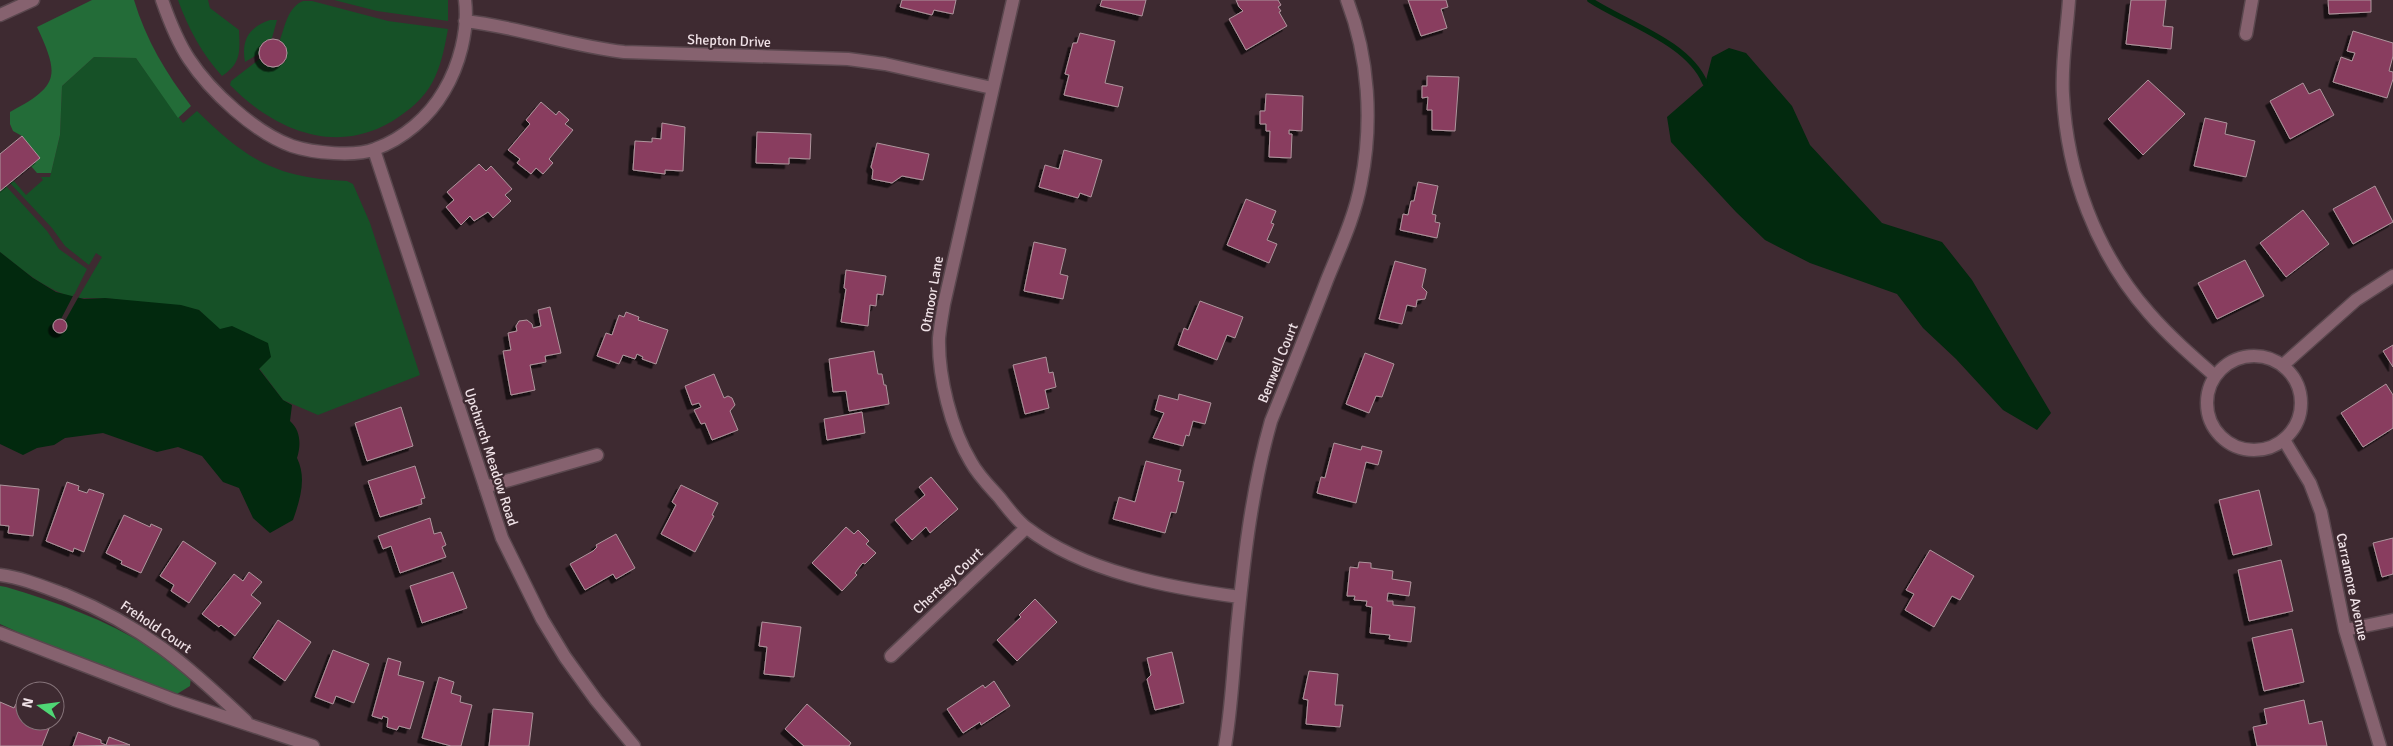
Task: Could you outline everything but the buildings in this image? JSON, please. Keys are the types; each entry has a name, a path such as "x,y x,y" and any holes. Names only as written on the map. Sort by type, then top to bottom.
{"street":[{"path":"0,15 33,0"},
{"path":"162,0 173,29 189,59 218,94 240,115 291,146 326,153 374,150 404,134 422,119 438,101 450,81 458,61 466,21 465,0"},
{"name":"Otmoor Lane","path":"1013,0 951,269 939,339 948,405 958,436 971,462 1026,528 1070,554 1116,572 1172,586 1240,597"},
{"name":"Benwell Court","path":"1225,746 1240,597 1257,478 1271,421 1341,245 1361,185 1367,135 1367,99 1363,57 1347,0"},
{"path":"2069,0 2064,102 2070,152 2087,210 2097,235 2116,268 2144,307 2168,334 2215,376"},
{"path":"2246,34 2252,0"},
{"name":"Shepton Drive","path":"466,21 491,24 598,50 848,59 885,64 992,88"},
{"name":"Upchurch Meadow Road","path":"374,150 502,538 542,618 565,657 596,700 634,746"},
{"path":"2283,365 2356,300 2393,276"},
{"path":"2255,355 2270,358 2283,365 2293,375 2300,388 2302,402 2300,416 2294,429 2284,440 2273,447 2260,450 2246,450 2233,446 2222,438 2211,421 2207,401 2209,388 2215,376 2226,364 2240,358 2255,355"},
{"name":"Carramore Avenue","path":"2284,440 2310,483 2320,512 2345,630 2380,746"},
{"path":"485,487 597,455"},
{"name":"Chertsey Court","path":"891,656 1026,528"},
{"name":"Frehold Court","path":"0,575 21,579 92,606 141,632 196,674 250,724"},
{"path":"2345,630 2393,620"},
{"name":"Frehold Court","path":"0,633 174,700 313,746"}],"shaded area":[{"path":"92,0 134,0 144,29 158,56 191,106 178,118 136,58 94,57 62,86 60,135 51,173 37,173 31,166 40,158 22,136 13,131 10,124 10,112 38,95 51,78 49,57 37,27"},
{"path":"178,0 208,0 210,8 239,30 238,57 233,67 222,76 196,40"},
{"path":"334,0 448,0 448,21 377,11"},
{"path":"303,1 312,1 388,21 448,29 440,65 425,94 411,108 378,129 355,135 332,137 310,134 288,127 248,102 230,85 231,81 261,58 264,64 275,68 285,62 287,51 280,40 290,12"},
{"path":"270,20 277,20 272,38 262,43 260,53 245,62 244,47 248,35 257,26"},
{"path":"1729,48 1746,53 1792,106 1810,145 1882,223 1942,242 1972,280 2051,413 2037,430 2003,410 1956,359 1923,328 1897,294 1810,263 1765,240 1736,212 1671,142 1667,117 1705,84 1712,57"},
{"path":"94,57 136,58 183,123 197,111 232,142 264,163 301,176 347,181 353,184 370,223 420,375 318,415 283,400 259,368 199,310 105,298 78,298 102,257 96,253 89,265 65,246 52,228 10,183 14,181 26,195 43,180 41,177 50,177 60,135 62,86"},
{"path":"6,186 47,231 59,249 87,269 73,297 62,294 43,284 0,252 0,191"},
{"path":"0,252 33,278 56,292 84,299 105,298 181,305 199,310 220,329 232,326 268,343 271,357 259,369 283,400 292,405 290,421 294,425 299,438 297,458 302,473 302,481 300,497 293,520 270,533 253,518 239,488 223,482 202,456 178,447 157,452 103,433 65,438 54,445 37,448 23,455 0,444"},
{"path":"0,586 62,606 117,629 156,651 191,677 190,686 177,694 46,645 0,624"}],"pier":[{"path":"74,294 79,296 65,321 67,326 64,332 54,331 55,320 61,319"}],"waterway":[{"path":"1590,0 1670,45 1685,56 1697,69 1705,83"}]}
